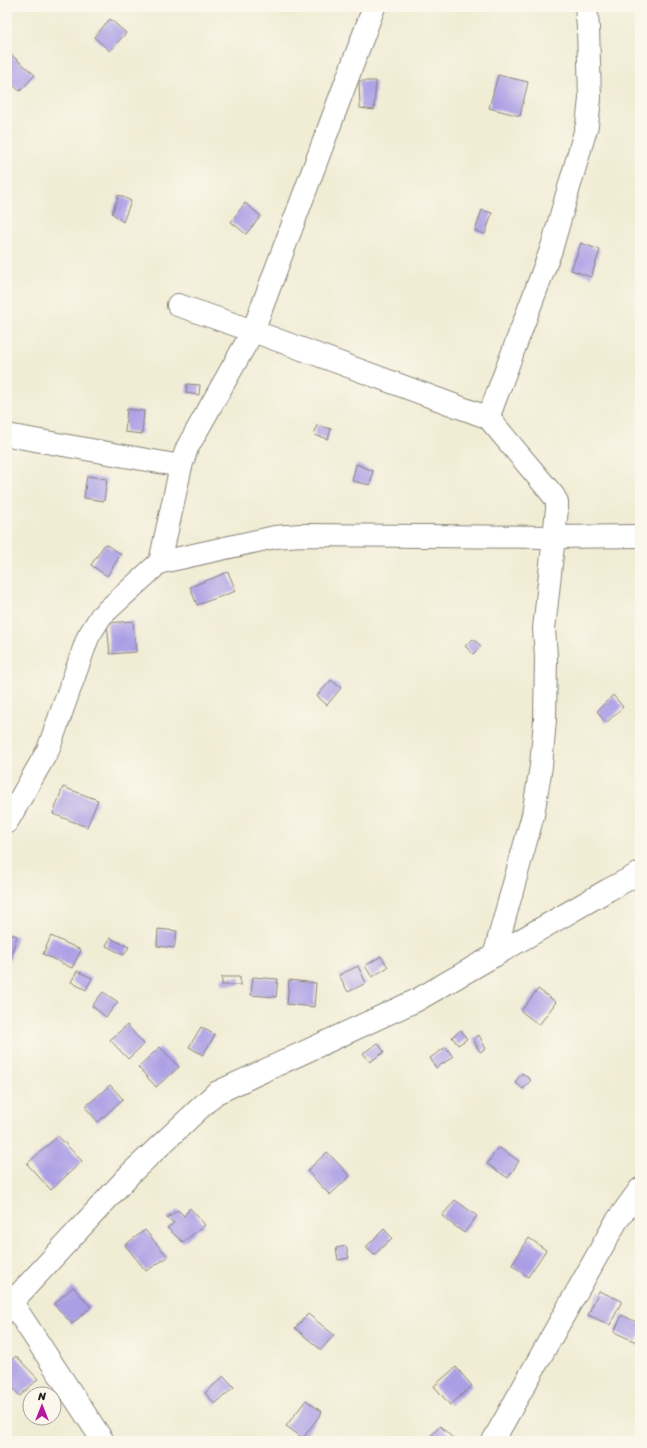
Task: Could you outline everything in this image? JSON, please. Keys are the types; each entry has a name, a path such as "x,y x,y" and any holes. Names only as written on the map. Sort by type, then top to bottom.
{"street":[{"path":"160,562 181,466 188,448 253,331 374,7"},
{"path":"494,956 533,816 541,766 545,720 546,656 544,629 557,509 553,495 491,421 490,413 551,250 587,125 590,99 586,7"},
{"path":"178,305 490,418"},
{"path":"7,434 181,466"},
{"path":"7,822 48,750 88,637 94,625 101,616 160,562 275,537 301,535 553,537 640,536"},
{"path":"103,1441 11,1308 132,1172 211,1097 225,1089 417,1000 640,873"},
{"path":"493,1441 616,1222 640,1189"}],"building":[{"path":"110,19 126,33 110,51 94,37"},
{"path":"8,52 35,75 20,91 7,80"},
{"path":"498,75 528,82 520,116 489,108"},
{"path":"359,81 376,81 374,110 360,108"},
{"path":"119,195 131,201 123,222 112,213"},
{"path":"245,203 261,216 246,234 231,222"},
{"path":"482,210 492,213 485,234 475,231"},
{"path":"581,243 600,250 591,277 571,270"},
{"path":"187,384 200,385 199,395 186,393"},
{"path":"127,409 144,411 142,434 125,432"},
{"path":"317,425 331,429 328,439 314,435"},
{"path":"356,464 373,471 370,485 352,481"},
{"path":"87,476 107,479 104,501 84,498"},
{"path":"105,544 121,554 107,576 91,565"},
{"path":"228,572 236,591 197,605 190,587"},
{"path":"133,621 136,652 110,654 107,623"},
{"path":"473,639 481,646 473,654 465,646"},
{"path":"331,680 341,688 327,705 317,696"},
{"path":"613,695 623,707 606,723 597,711"},
{"path":"63,787 98,800 87,827 53,814"},
{"path":"158,929 177,931 174,948 157,946"},
{"path":"7,933 17,936 10,959 7,958"},
{"path":"51,936 81,950 72,968 43,954"},
{"path":"110,938 129,947 124,955 106,946"},
{"path":"381,956 388,967 372,977 365,966"},
{"path":"358,966 366,983 348,992 339,975"},
{"path":"77,971 92,978 86,990 71,982"},
{"path":"222,977 240,977 240,985 222,985"},
{"path":"253,977 278,979 276,997 251,995"},
{"path":"289,980 316,983 314,1007 287,1004"},
{"path":"538,989 556,1002 539,1025 521,1011"},
{"path":"103,992 118,1002 106,1017 92,1006"},
{"path":"127,1025 144,1044 128,1059 110,1040"},
{"path":"201,1027 215,1035 203,1055 189,1047"},
{"path":"461,1030 467,1039 458,1045 452,1037"},
{"path":"479,1035 486,1049 480,1052 473,1039"},
{"path":"378,1043 384,1052 370,1062 363,1053"},
{"path":"160,1047 179,1067 156,1087 138,1067"},
{"path":"446,1047 453,1057 436,1068 430,1058"},
{"path":"522,1073 531,1080 523,1089 515,1082"},
{"path":"110,1085 123,1099 98,1122 85,1107"},
{"path":"58,1136 82,1161 51,1190 27,1164"},
{"path":"498,1147 519,1161 508,1178 487,1164"},
{"path":"327,1152 350,1176 330,1195 307,1171"},
{"path":"455,1200 477,1216 464,1233 442,1216"},
{"path":"190,1208 205,1225 183,1242 167,1228 174,1223 167,1218 178,1210 184,1216"},
{"path":"384,1229 392,1238 374,1255 366,1247"},
{"path":"145,1230 168,1257 146,1271 125,1245"},
{"path":"529,1238 546,1250 528,1277 512,1265"},
{"path":"346,1246 349,1258 338,1260 336,1248"},
{"path":"73,1287 91,1307 72,1324 54,1304"},
{"path":"599,1291 622,1301 610,1325 588,1315"},
{"path":"308,1314 334,1335 321,1350 295,1328"},
{"path":"622,1315 640,1324 640,1335 636,1342 614,1332"},
{"path":"16,1356 38,1379 31,1386 22,1386 22,1394 20,1396 7,1381 7,1364"},
{"path":"456,1367 472,1386 450,1405 434,1386"},
{"path":"224,1376 234,1387 215,1404 205,1393"},
{"path":"306,1400 322,1412 303,1438 286,1426"},
{"path":"440,1426 456,1441 426,1441"}]}
